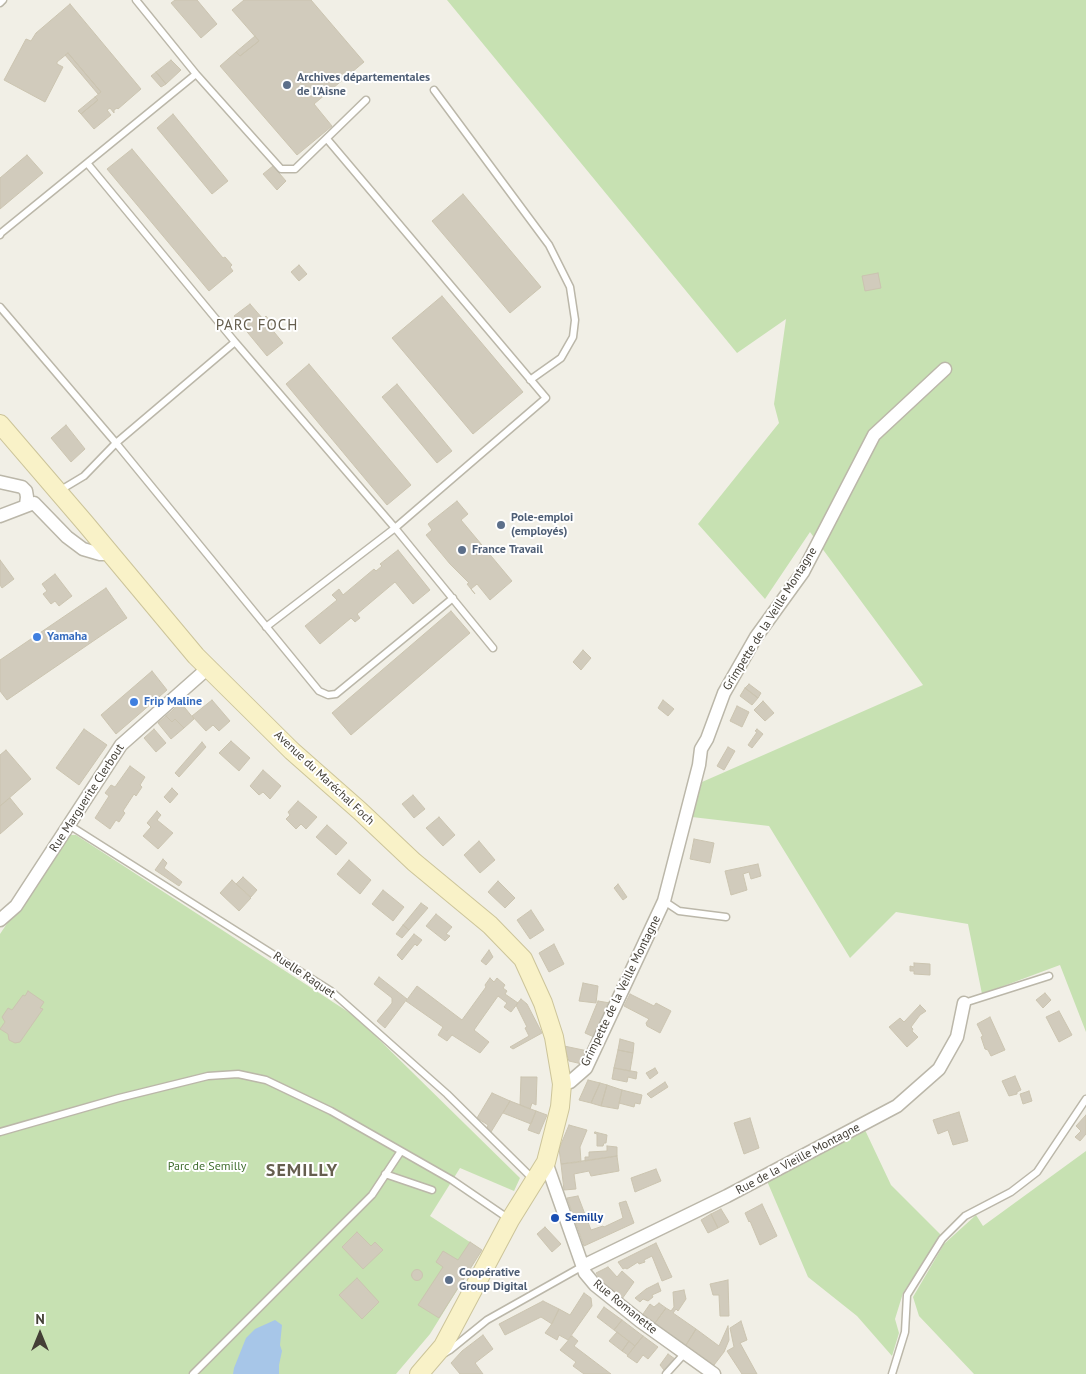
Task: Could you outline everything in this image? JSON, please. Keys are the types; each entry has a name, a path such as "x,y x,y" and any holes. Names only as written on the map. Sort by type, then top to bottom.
{"main road":[{"name":"Avenue du Maréchal Foch","path":"0,424 196,656 292,751 414,862 490,925 522,959 543,1003 554,1037 562,1084 560,1107 546,1162 510,1220 443,1346 420,1374"}],"street":[{"name":"Grimpette de la Veille Montagne","path":"562,1084 570,1082 586,1068 664,901 699,766 701,749 707,739 724,693 756,637 803,572 874,435 945,369"},
{"path":"0,482 22,487 28,497 26,505"},
{"path":"0,516 34,503 67,537 82,549 100,554 104,554 108,550"},
{"name":"Rue Marguerite Clerbout","path":"0,920 16,906 121,745 208,668"},
{"name":"Rue de la Vieille Montagne","path":"583,1266 727,1196 897,1106 939,1069 957,1037 964,1003"},
{"name":"Rue Romanette","path":"546,1162 585,1273 595,1285 640,1321 714,1374"}],"lane":[{"path":"0,3 3,0"},
{"path":"136,0 196,74 281,169 295,170 366,100"},
{"path":"0,235 196,74"},
{"path":"434,90 549,245 570,287 574,320 573,337 561,358 530,380"},
{"path":"266,627 395,528 546,398 327,139"},
{"path":"87,163 236,342 395,528 493,648"},
{"path":"0,307 116,444 319,691 328,695 336,694 453,598"},
{"path":"58,492 84,476 116,444 236,342"},
{"name":"Ruelle Raquet","path":"69,825 331,991 447,1094 534,1181"},
{"path":"664,901 679,911 726,917"},
{"path":"964,1003 1050,976"},
{"path":"0,1132 119,1098 208,1076 238,1074 266,1080 331,1111 452,1180 510,1220"},
{"path":"892,1374 905,1332 907,1295 942,1239 965,1216 1011,1192 1037,1172 1086,1099"},
{"path":"193,1374 372,1195 401,1151"},
{"path":"385,1174 432,1190"},
{"path":"433,1358 450,1350 486,1320 583,1266"},
{"path":"666,1374 685,1353"}],"green space":[{"path":"447,0 1086,0 1086,1032 1060,965 982,994 968,924 896,912 850,958 769,826 692,817 702,782 923,685 810,532 765,599 698,524 779,423 774,404 786,319 737,353"},
{"name":"Parc de Semilly","path":"66,835 76,835 356,1017 520,1178 514,1191 460,1168 430,1216 482,1250 430,1334 396,1374 0,1374 0,934"},
{"path":"865,1130 891,1185 941,1235 903,1293 895,1319 899,1333 892,1356 857,1316 808,1277 767,1181"},
{"path":"1086,1151 1086,1374 974,1374 919,1316 913,1297 944,1244 976,1215 983,1226"}],"water":[{"path":"275,1320 282,1325 280,1345 282,1351 279,1374 233,1374 246,1338 255,1329"}],"building":[{"path":"175,0 197,0 217,24 201,38 171,3"},
{"name":"Archives départementales de l'Aisne","path":"244,0 311,0 364,62 314,104 332,126 297,155 220,66 236,52 240,56 259,41 232,10"},
{"path":"70,4 141,89 118,109 114,110 114,113 110,108 107,110 111,115 94,129 81,114 98,100 95,97 101,92 68,53 57,62 57,64 63,67 45,102 4,80 26,39 31,41 36,33"},
{"path":"255,36 259,41 240,56 236,52"},
{"path":"68,53 101,92 98,94 65,55"},
{"path":"171,60 181,70 166,84 156,72"},
{"path":"156,72 166,84 161,87 151,76"},
{"path":"95,97 98,100 81,114 78,111"},
{"path":"173,114 228,181 212,194 157,128"},
{"path":"132,149 223,258 225,257 232,265 230,267 233,271 209,291 107,169"},
{"path":"27,155 43,173 0,209 0,178"},
{"path":"273,166 286,181 277,190 263,174"},
{"path":"463,194 541,287 510,313 432,221"},
{"path":"299,265 307,274 299,281 291,272"},
{"path":"878,273 881,288 865,291 862,276"},
{"path":"442,296 523,392 473,434 392,338"},
{"path":"250,304 263,319 266,316 272,324 270,327 283,343 267,356 234,316"},
{"path":"309,364 411,485 387,505 286,384"},
{"path":"397,384 452,451 437,463 382,397"},
{"path":"66,425 85,449 71,462 51,438"},
{"name":"France Travail","path":"457,501 468,514 461,520 512,581 490,600 477,584 471,589 467,584 469,583 426,535 432,530 428,524"},
{"path":"398,550 430,590 413,604 395,582 357,614 360,618 355,622 351,618 320,644 305,626 337,600 332,595 339,589 343,595 374,569 376,571 382,566 380,564"},
{"path":"0,560 14,579 2,588 0,585"},
{"path":"55,574 72,596 59,606 55,601 51,604 43,594 47,591 42,584"},
{"path":"106,588 127,618 7,700 0,691 0,660"},
{"path":"451,611 470,633 351,735 332,713"},
{"path":"583,650 591,658 581,670 573,662"},
{"name":"Frip Maline","path":"152,671 167,690 116,734 101,715"},
{"path":"749,684 761,693 758,698 745,688"},
{"path":"745,688 758,698 752,705 740,696"},
{"path":"212,700 230,721 219,731 213,725 206,731 192,716"},
{"path":"663,700 674,709 668,716 658,708"},
{"path":"763,701 774,713 765,721 754,710"},
{"path":"181,703 194,719 184,728 175,719 172,722 166,716"},
{"path":"737,706 749,712 742,727 730,721"},
{"path":"166,716 172,722 175,719 184,728 171,739 158,723"},
{"path":"84,729 107,745 79,785 56,768"},
{"path":"154,729 166,743 156,752 144,738"},
{"path":"757,729 763,734 752,748 748,745"},
{"path":"231,741 250,758 239,771 219,753"},
{"path":"202,742 206,747 179,777 175,773"},
{"path":"728,747 735,751 724,770 717,766"},
{"path":"6,750 31,779 0,806 0,755"},
{"path":"130,766 145,777 140,785 142,787 136,796 134,794 123,811 125,813 119,822 116,820 110,829 95,818 109,796 105,793 111,785 115,787"},
{"path":"263,770 281,786 270,799 263,792 259,795 250,786"},
{"path":"172,788 178,794 170,803 164,797"},
{"path":"413,795 425,809 414,818 402,804"},
{"path":"10,798 23,814 0,834 0,806"},
{"path":"298,801 317,817 306,829 301,824 296,829 286,819 290,815 288,812"},
{"path":"157,811 161,815 157,820 173,833 158,849 143,836 151,827 147,823"},
{"path":"439,817 455,835 443,846 426,828"},
{"path":"327,825 347,843 336,855 316,837"},
{"path":"694,839 714,843 710,863 690,859"},
{"path":"479,841 495,860 480,873 464,855"},
{"path":"163,859 167,863 164,868 182,882 179,886 155,870"},
{"path":"349,860 371,880 360,894 337,874"},
{"path":"758,864 761,876 751,879 749,872 743,874 747,890 731,895 725,871"},
{"path":"243,877 257,890 251,897 236,884"},
{"path":"232,880 251,898 239,911 220,893"},
{"path":"498,881 515,898 505,908 488,892"},
{"path":"618,884 627,897 623,900 614,888"},
{"path":"383,890 404,907 393,921 372,904"},
{"path":"421,903 428,908 409,930 403,925"},
{"path":"531,910 544,930 530,939 517,920"},
{"path":"436,914 452,927 446,934 450,936 445,941 426,926"},
{"path":"403,925 409,930 402,938 396,934"},
{"path":"414,934 422,940 417,946 415,944 402,960 397,955"},
{"path":"554,944 564,964 549,972 539,953"},
{"path":"489,950 493,957 486,965 481,961"},
{"path":"914,963 930,964 930,975 914,974 914,971 910,971 910,966 914,967"},
{"path":"379,977 407,999 385,1028 377,1021 392,1003 392,998 374,984"},
{"path":"490,978 494,982 497,978 505,985 503,988 507,991 505,994 518,1003 511,1012 504,1007 507,1003 498,996 474,1030 489,1042 480,1053 452,1035 447,1041 438,1035 443,1027 406,1001 417,986 462,1020 486,987 485,985"},
{"path":"583,983 598,986 596,1003 579,1001"},
{"path":"28,991 44,1002 40,1008 43,1009 20,1042 15,1043 9,1040 8,1034 0,1029 5,1022 2,1017 8,1008 12,1010"},
{"path":"1045,993 1051,1000 1043,1008 1036,1000"},
{"path":"630,994 654,1006 656,1003 671,1011 660,1033 647,1026 646,1023 649,1019 624,1006"},
{"path":"521,999 527,1004 542,1033 513,1049 510,1047 529,1036 525,1028 527,1027 516,1005"},
{"path":"598,1001 610,1003 594,1037 585,1033"},
{"path":"920,1005 926,1011 920,1015 911,1027 918,1037 907,1047 889,1027 900,1018 904,1022"},
{"path":"1059,1011 1072,1035 1059,1042 1046,1017"},
{"path":"990,1017 1005,1050 991,1056 988,1050 985,1049 981,1037 983,1036 977,1024"},
{"path":"620,1039 634,1043 633,1053 618,1050"},
{"path":"564,1046 588,1051 582,1064 569,1061"},
{"path":"618,1050 633,1053 630,1071 614,1068"},
{"path":"614,1068 637,1072 636,1079 628,1077 627,1082 612,1079"},
{"path":"655,1068 658,1073 650,1079 646,1073"},
{"path":"1015,1076 1021,1090 1017,1094 1009,1096 1002,1081"},
{"path":"521,1077 537,1077 536,1105 532,1103 530,1109 520,1105"},
{"path":"588,1080 600,1083 591,1103 579,1100"},
{"path":"665,1082 668,1087 651,1098 647,1094"},
{"path":"600,1083 607,1085 601,1106 591,1103"},
{"path":"607,1085 622,1090 618,1109 601,1106"},
{"path":"622,1090 642,1095 640,1104 635,1103 634,1107 619,1103"},
{"path":"1029,1091 1032,1101 1023,1104 1020,1094"},
{"path":"492,1093 510,1101 491,1132 487,1129 488,1125 477,1118"},
{"path":"510,1101 536,1111 531,1124 503,1113"},
{"path":"536,1111 547,1115 539,1134 528,1130"},
{"path":"959,1112 968,1141 953,1145 948,1130 938,1134 933,1120"},
{"path":"1086,1115 1086,1134 1080,1141 1075,1137 1081,1131 1076,1126"},
{"path":"750,1118 759,1148 744,1154 734,1123"},
{"path":"569,1125 587,1130 580,1147 581,1162 561,1164 559,1149"},
{"path":"595,1132 607,1135 606,1143 603,1146 597,1146 597,1134"},
{"path":"607,1146 617,1147 617,1156 585,1161 585,1157 589,1157 589,1152 607,1151"},
{"path":"617,1156 619,1171 591,1176 589,1171 574,1174 576,1189 564,1190 561,1164"},
{"path":"656,1169 661,1181 635,1192 631,1178"},
{"path":"578,1196 591,1230 604,1227 623,1218 619,1203 626,1201 634,1223 584,1246 567,1198"},
{"path":"762,1204 777,1236 760,1245 745,1213"},
{"path":"721,1209 729,1222 718,1228 711,1214"},
{"path":"711,1214 718,1228 708,1233 701,1220"},
{"path":"545,1227 561,1244 552,1252 537,1234"},
{"path":"357,1232 371,1246 375,1242 383,1250 363,1269 342,1247"},
{"path":"470,1242 482,1250 439,1318 418,1305 443,1267 436,1262 443,1251 458,1260"},
{"path":"656,1243 672,1277 662,1281 652,1256 644,1260 645,1262 639,1264 638,1262 627,1269 623,1269 618,1262"},
{"path":"608,1267 617,1277 622,1271 634,1282 622,1299 607,1289 596,1273"},
{"path":"415,1270 419,1270 422,1275 421,1279 415,1280 412,1277 412,1273"},
{"path":"357,1278 379,1302 362,1319 339,1295"},
{"path":"728,1280 729,1316 720,1316 719,1295 713,1295 710,1284"},
{"path":"658,1283 661,1291 652,1295 653,1297 648,1301 643,1299 640,1302 635,1298 646,1289"},
{"path":"684,1290 686,1299 678,1311 676,1309 673,1313 696,1329 686,1345 655,1323 666,1308 671,1311 674,1307 673,1292"},
{"path":"584,1293 591,1298 592,1306 568,1340 559,1335 557,1340 545,1333 559,1309 570,1315"},
{"path":"543,1301 559,1309 552,1324 541,1317 505,1335 499,1324"},
{"path":"659,1303 666,1308 655,1323 643,1314 650,1304 654,1307"},
{"path":"604,1307 622,1320 614,1330 597,1317"},
{"path":"622,1320 643,1336 635,1346 614,1330"},
{"path":"741,1321 747,1340 740,1343 757,1374 742,1374 727,1351 734,1347 730,1328"},
{"path":"728,1326 729,1340 724,1352 714,1365 686,1345 696,1329 719,1346"},
{"path":"617,1332 629,1341 622,1351 609,1341"},
{"path":"483,1335 493,1349 475,1363 483,1374 460,1374 451,1363 462,1351"},
{"path":"572,1336 578,1341 574,1346 611,1374 584,1374 573,1366 576,1362 560,1350"},
{"path":"643,1336 658,1347 648,1359 643,1355 637,1363 627,1356"},
{"path":"629,1341 635,1346 628,1355 622,1351"},
{"path":"668,1354 675,1359 664,1370 660,1365"}],"place":[{"name":"Archives départementales de l'Aisne","path":"287,85"},
{"name":"Pole-emploi (employés)","path":"501,525"},
{"name":"France Travail","path":"462,550"},
{"name":"Yamaha","path":"37,637"},
{"name":"Frip Maline","path":"134,702"},
{"name":"Semilly","path":"555,1218"},
{"name":"Coopérative Group Digital","path":"449,1280"}],"district":[{"name":"PARC FOCH","path":"257,326"},
{"name":"SEMILLY","path":"302,1171"}]}
